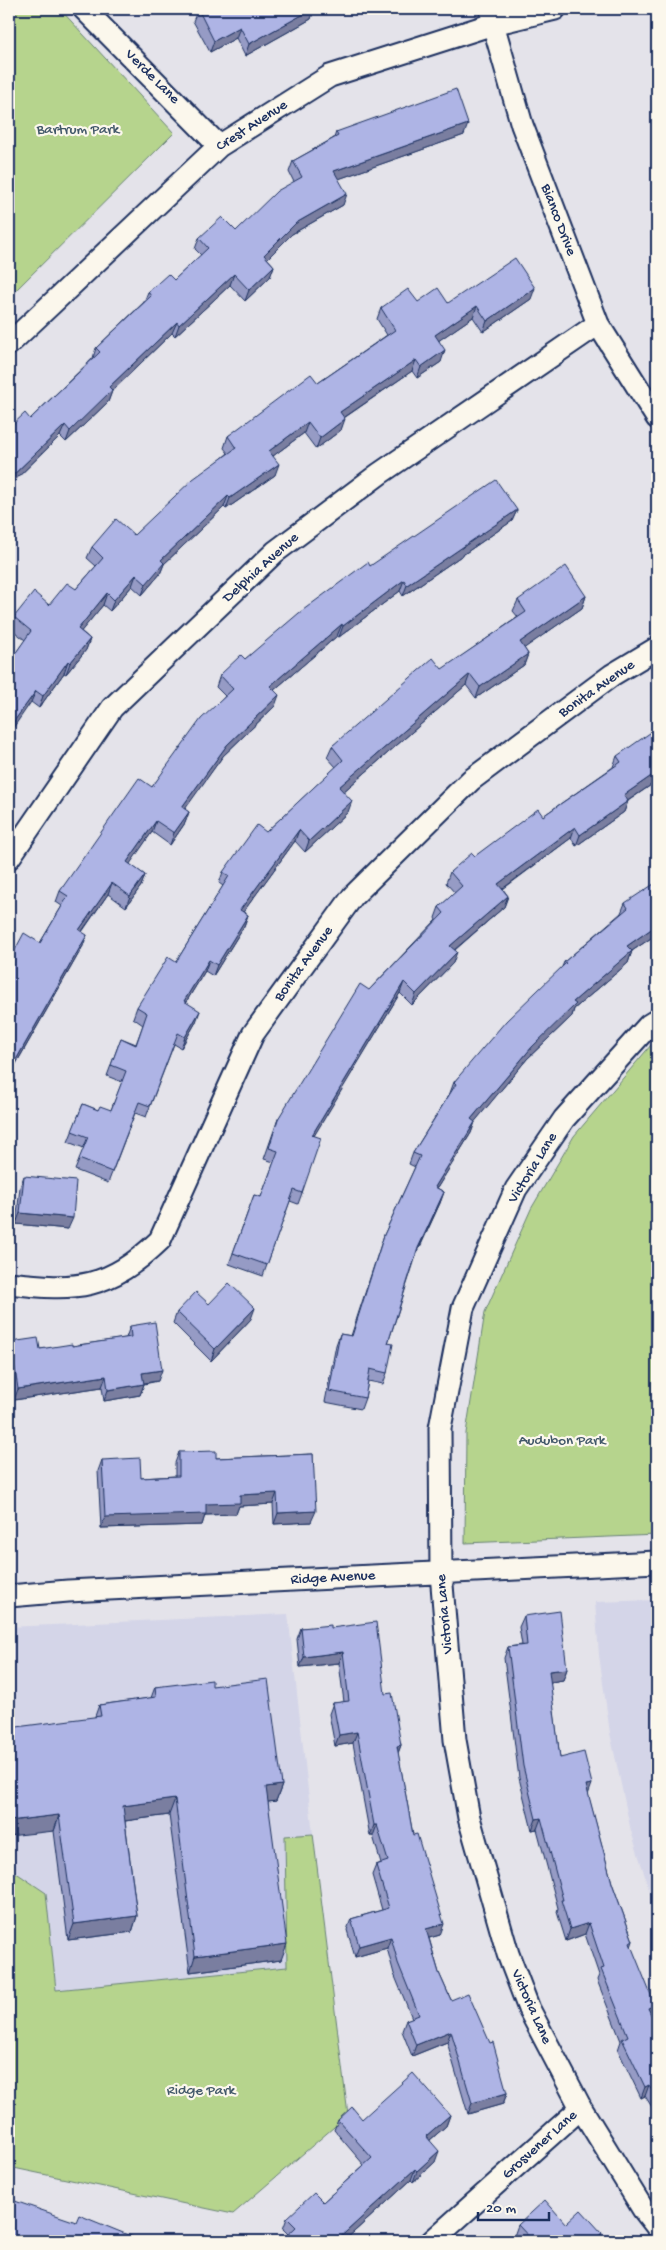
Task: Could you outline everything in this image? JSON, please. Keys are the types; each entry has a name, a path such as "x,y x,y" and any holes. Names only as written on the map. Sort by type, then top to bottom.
{"street":[{"name":"Verde Lane","path":"84,9 219,146"},
{"name":"Crest Avenue","path":"9,344 219,146 330,76 492,16 555,9"},
{"name":"Bianco Drive","path":"492,16 522,125 598,324 657,418"},
{"name":"Delphia Avenue","path":"9,858 112,708 275,552 379,474 598,324"},
{"name":"Bonita Avenue","path":"9,1283 53,1288 82,1286 106,1280 143,1256 160,1240 254,1034 353,896 471,780 612,675 657,648"},
{"name":"Victoria Lane","path":"657,1020 649,1025 564,1118 516,1189 463,1308 440,1428 441,1573 455,1740 469,1818 508,1954 529,2009 581,2108 643,2209 657,2227"},
{"name":"Ridge Avenue","path":"9,1596 68,1591 657,1562"},
{"name":"Grosvener Lane","path":"432,2241 581,2108"}],"shaded area":[{"path":"657,1600 657,1915 631,1831 610,1733 599,1655 595,1602"},
{"path":"288,1614 313,1834 285,1836 288,1967 56,1990 46,1893 9,1868 9,1627"}],"green space":[{"name":"Bartrum Park","path":"9,9 60,9 174,133 9,297"},
{"name":"Audubon Park","path":"657,1038 657,1535 465,1543 466,1433 485,1312 531,1209 574,1136"},
{"name":"Ridge Park","path":"313,1834 348,2115 233,2214 9,2167 9,1868 46,1893 56,1990 287,1967 285,1836"}],"building":[{"path":"198,9 313,9 249,44 240,27 214,41"},
{"path":"456,89 468,124 334,171 347,194 296,223 264,255 274,266 249,290 234,274 179,325 177,322 109,387 112,390 70,431 65,425 9,479 9,428 25,413 30,419 100,352 96,348 151,296 148,292 168,274 174,280 208,248 199,238 222,217 236,231 277,191 302,177 293,161 338,136 336,132"},
{"path":"515,258 535,288 487,321 477,306 435,335 445,350 421,367 416,360 340,412 345,419 320,438 308,422 269,451 279,464 230,498 228,496 161,560 164,563 146,584 136,575 114,600 107,593 78,629 90,639 70,663 68,661 43,696 36,691 9,728 9,660 31,631 14,617 34,592 49,605 67,583 76,589 103,558 92,547 116,519 134,535 193,479 236,448 228,436 311,374 318,383 395,330 381,308 408,289 418,302 438,288 448,303"},
{"path":"496,480 517,510 407,585 404,580 343,626 342,624 270,686 279,695 227,745 182,807 189,812 174,833 156,821 127,862 145,875 130,896 112,883 79,930 87,935 9,1074 9,961 24,933 40,943 68,896 60,891 139,778 152,787 201,719 233,689 220,675 241,655 245,659 299,613 368,562 370,566"},
{"path":"566,566 586,596 520,642 528,654 480,687 470,674 339,787 352,801 309,841 299,830 240,910 248,915 217,965 209,960 184,1001 200,1011 185,1037 178,1033 150,1106 139,1102 112,1172 79,1159 88,1137 72,1131 83,1104 98,1110 100,1106 111,1110 126,1071 111,1065 121,1038 136,1045 147,1013 137,1007 168,957 176,962 229,876 223,872 257,825 266,832 343,760 332,746 433,658 442,669 526,612 518,600"},
{"path":"657,728 657,772 624,795 628,801 580,835 575,827 498,884 508,896 450,946 457,952 416,994 404,982 312,1135 321,1138 302,1193 294,1190 267,1265 233,1253 254,1195 261,1197 278,1151 269,1148 278,1119 360,984 369,990 444,913 439,907 462,886 450,872 472,853 475,856 538,809 543,816 621,762 617,756"},
{"path":"657,882 657,925 627,946 632,951 573,1002 576,1004 532,1047 471,1119 475,1122 435,1187 444,1192 418,1248 388,1343 393,1344 387,1373 370,1369 365,1398 329,1391 340,1334 352,1336 384,1235 420,1156 413,1153 456,1084 454,1082 506,1021 566,963 564,962 628,908 625,903"},
{"path":"24,1176 76,1181 73,1218 20,1213"},
{"path":"229,1283 255,1308 215,1349 177,1312 196,1292 209,1304"},
{"path":"155,1322 162,1370 142,1373 144,1384 108,1390 106,1376 18,1389 11,1342 38,1338 40,1349 72,1344 72,1346 131,1337 130,1326"},
{"path":"216,1451 216,1458 313,1454 316,1511 278,1513 277,1493 240,1495 240,1503 206,1504 206,1514 105,1517 102,1460 140,1458 141,1478 179,1476 179,1452"},
{"path":"560,1611 567,1669 549,1671 560,1758 584,1752 592,1784 586,1785 612,1883 633,1941 630,1943 655,2005 648,2008 657,2028 657,2097 649,2085 645,2087 622,2039 628,2036 601,1969 604,1968 589,1923 570,1929 541,1818 536,1819 523,1766 508,1647 527,1645 524,1616"},
{"path":"376,1622 385,1694 392,1693 401,1745 397,1746 413,1835 417,1834 444,1924 426,1929 439,1973 451,2000 468,1993 490,2043 493,2042 507,2093 472,2103 451,2031 416,2045 406,2020 419,2015 398,1963 391,1937 359,1946 351,1919 389,1908 376,1865 388,1861 377,1825 374,1825 357,1732 339,1735 333,1703 349,1701 343,1652 304,1657 301,1628 331,1625 331,1628"},
{"path":"268,1679 282,1785 266,1787 287,1944 195,1956 175,1799 123,1806 137,1916 74,1924 59,1815 9,1821 9,1728 101,1716 99,1705 156,1697 155,1687 212,1680 212,1686"},
{"path":"413,2073 450,2115 426,2136 439,2151 417,2171 415,2169 336,2241 281,2241 296,2227 287,2218 314,2193 323,2202 372,2158 338,2120 352,2107 362,2119"},
{"path":"9,2199 76,2222 79,2215 133,2237 131,2241 16,2241 9,2239"},
{"path":"545,2200 566,2224 581,2210 602,2233 595,2241 533,2241 518,2225"}]}
